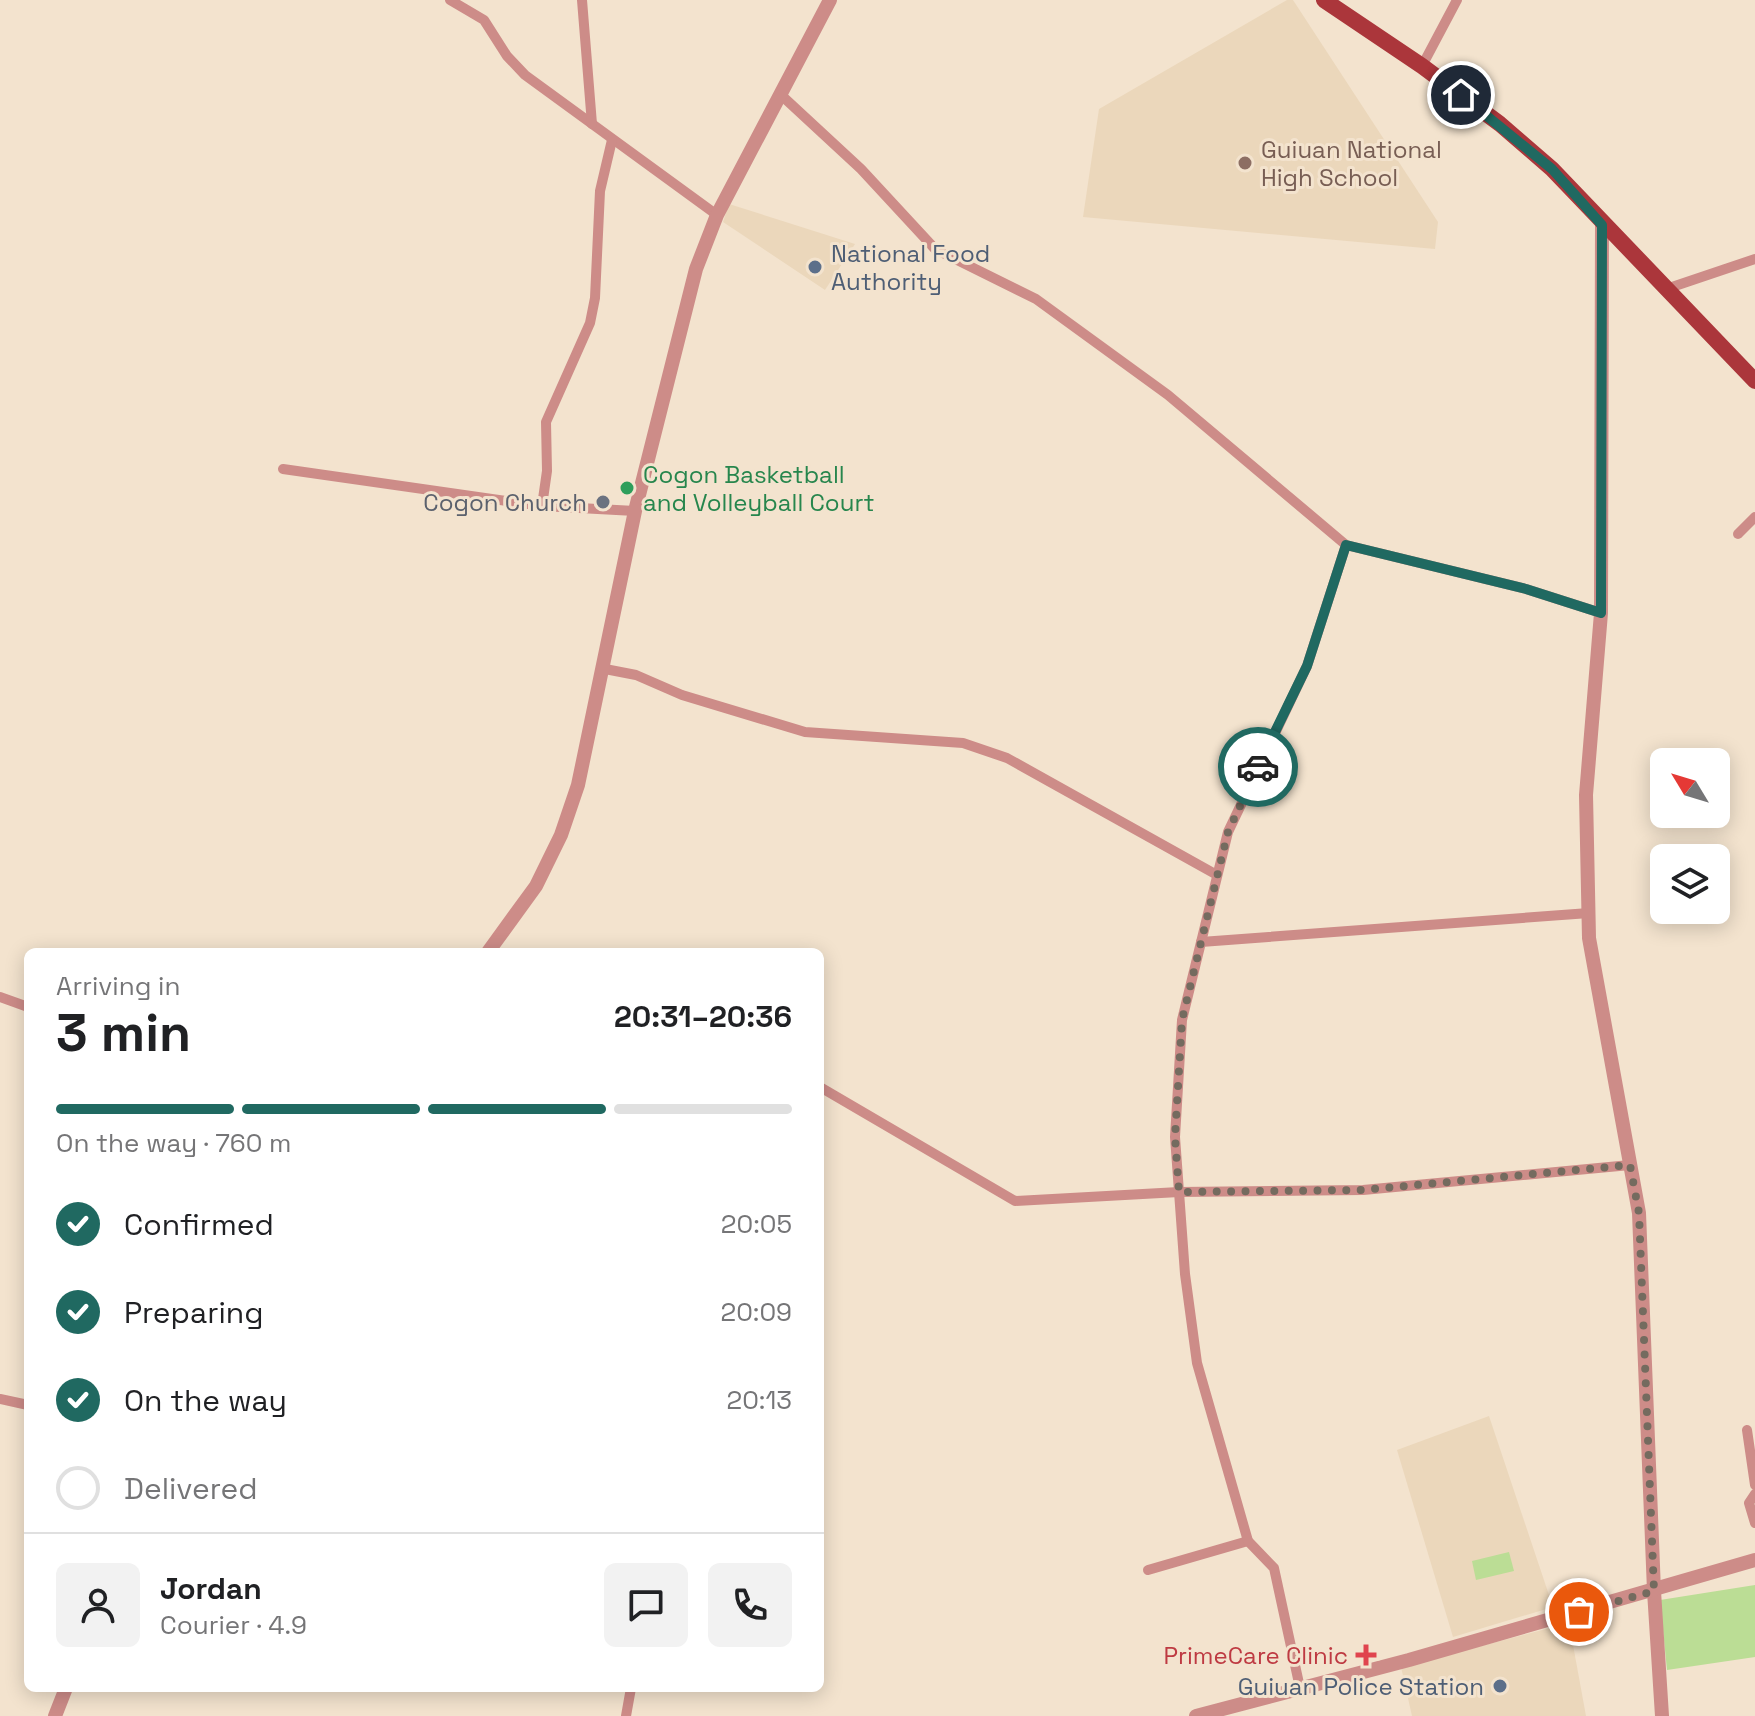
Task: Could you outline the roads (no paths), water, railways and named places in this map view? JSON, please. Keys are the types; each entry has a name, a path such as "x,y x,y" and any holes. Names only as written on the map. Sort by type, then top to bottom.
{"main road":[{"path":"1324,0 1422,66 1500,124 1552,169 1602,225 1755,381"}],"street":[{"path":"450,0 484,20 525,75 717,215"},
{"path":"582,0 592,124"},
{"path":"491,948 536,886 561,835 581,772 605,669 635,511 692,282 717,215 830,0"},
{"path":"1422,66 1457,0"},
{"path":"780,94 861,169 935,249 1036,299 1168,395 1346,545 1526,589 1601,613"},
{"path":"542,506 547,471 546,422 590,323 595,298 600,191 612,140"},
{"path":"1602,225 1601,613 1586,795 1589,938 1639,1213 1662,1716"},
{"path":"1666,289 1755,259"},
{"path":"283,469 542,506 635,511"},
{"path":"1738,534 1755,517"},
{"path":"1300,1688 1274,1568 1248,1541 1197,1363 1175,1137 1182,1020 1228,832 1307,666 1346,545"},
{"path":"605,669 636,675 682,695 805,732 963,743 1007,758 1217,875"},
{"path":"1201,942 1589,913"},
{"path":"0,997 24,1006"},
{"path":"824,1089 1015,1201 1179,1192 1363,1190 1630,1165"},
{"path":"0,1399 24,1404"},
{"path":"1747,1430 1755,1485"},
{"path":"1755,1494 1749,1503 1755,1523"},
{"path":"1148,1570 1248,1541"},
{"path":"1196,1716 1654,1591 1755,1560"},
{"path":"55,1716 64,1692"},
{"path":"626,1716 630,1692"}],"place":[{"name":"Guiuan National High School","path":"1245,163"},
{"name":"National Food Authority","path":"815,267"},
{"name":"Cogon Basketball and Volleyball Court","path":"627,488"},
{"name":"Cogon Church","path":"603,502"},
{"name":"PrimeCare Clinic","path":"1366,1655"},
{"name":"Guiuan Police Station","path":"1500,1686"}]}
